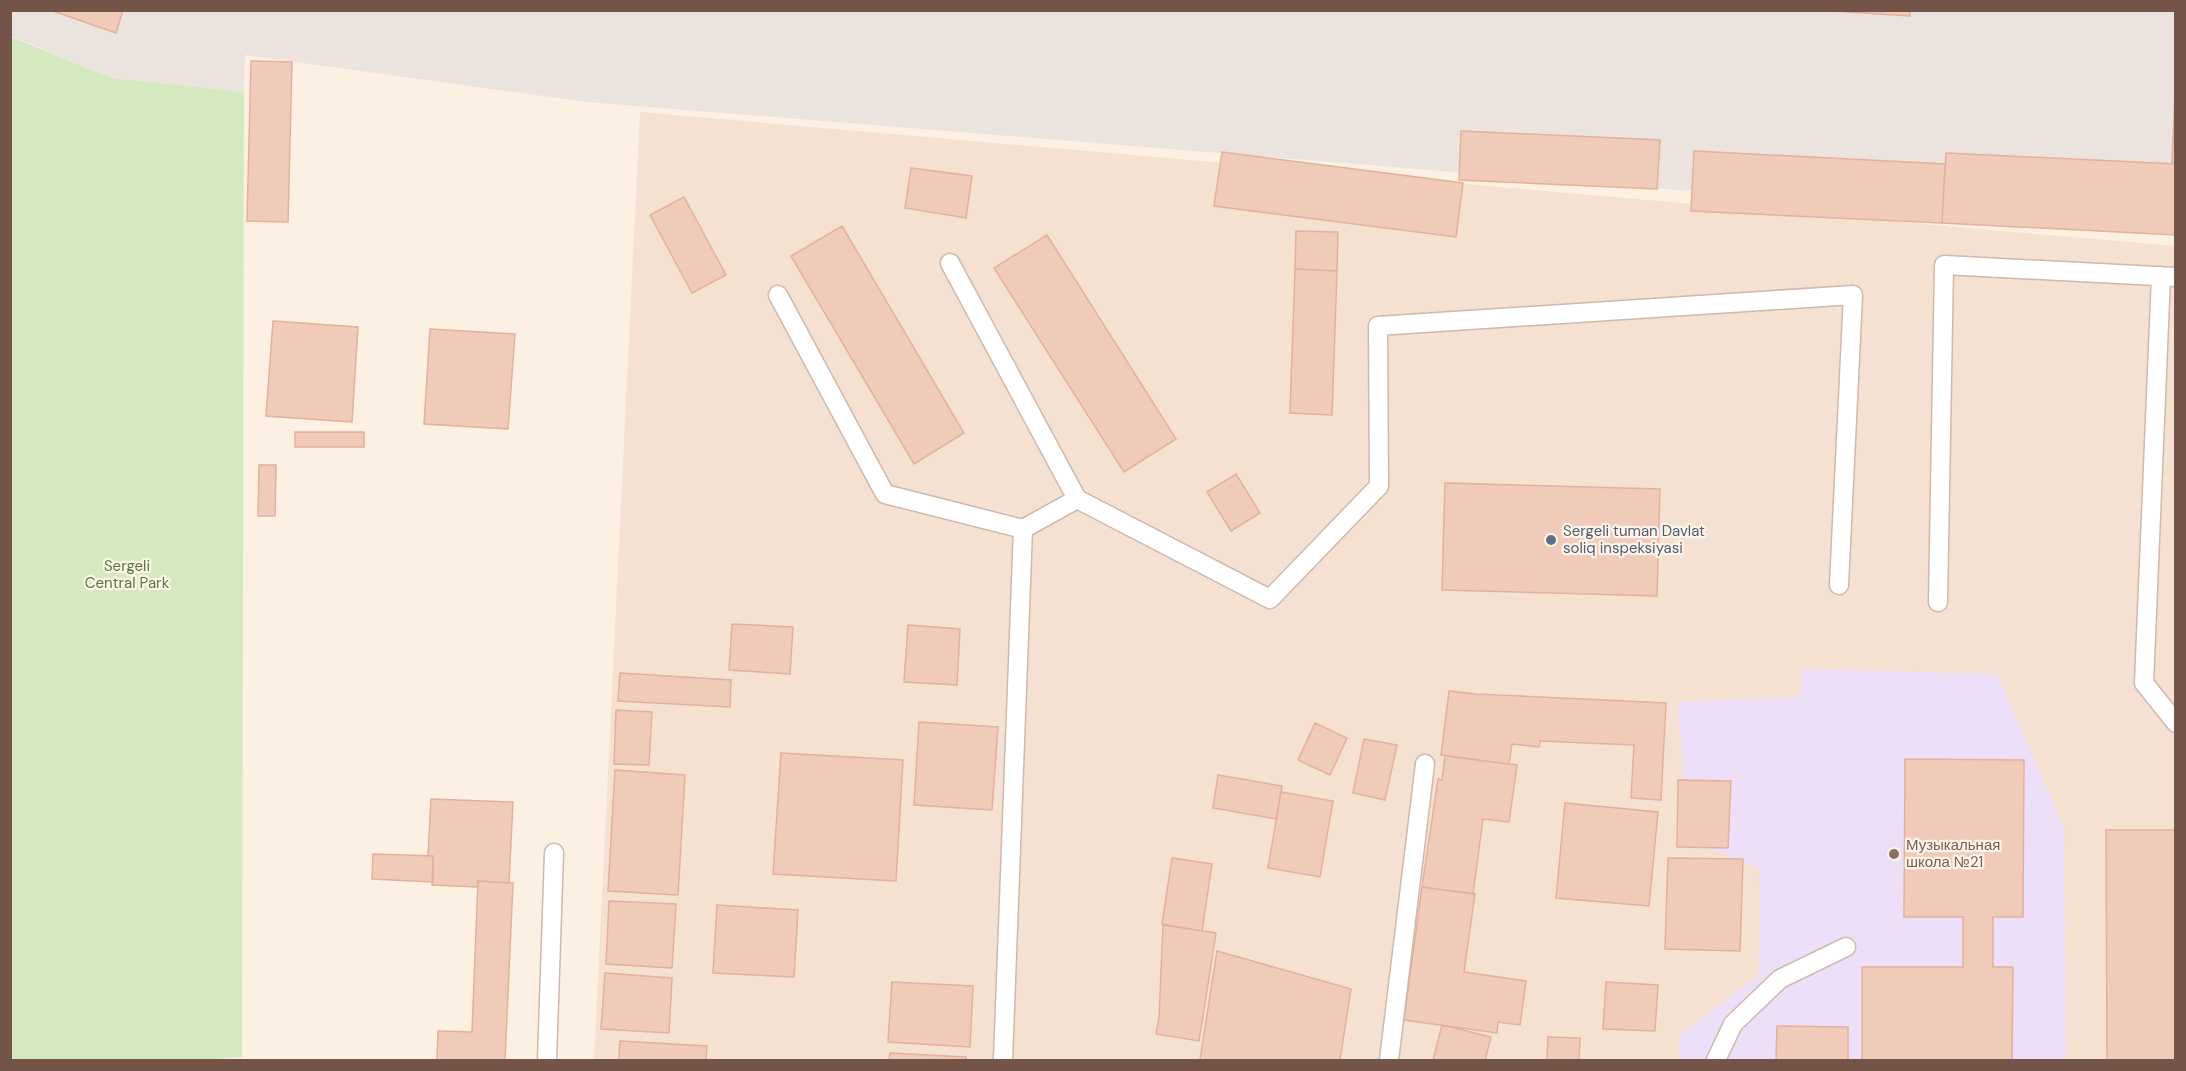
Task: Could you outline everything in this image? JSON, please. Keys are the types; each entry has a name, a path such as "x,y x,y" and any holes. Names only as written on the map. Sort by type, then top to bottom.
{"lane":[{"path":"950,263 1077,499 1270,599 1379,486 1378,326 1853,294 1839,585"},
{"path":"1938,602 1944,265 2168,277 2144,683 2175,723"},
{"path":"778,295 885,494 1023,529 1077,499"},
{"path":"1003,1060 1023,529"},
{"path":"1389,1060 1425,764"},
{"path":"547,1060 554,853"},
{"path":"1716,1060 1733,1024 1779,979 1846,947"}],"shaded area":[{"path":"10,11 2175,11 2175,230 587,102 245,55 244,92 112,78 11,36"},
{"path":"640,112 2175,246 2175,1060 594,1060"},
{"name":"Музыкальная школа №21","path":"1804,669 1997,674 2064,828 2066,1060 1678,1060 1680,1035 1759,975 1760,868 1688,840 1678,702 1799,697"}],"green space":[{"name":"Sergeli Central Park","path":"11,37 112,78 244,92 242,1057 201,1060 11,1060"}],"building":[{"path":"50,10 123,10 116,33"},
{"path":"1814,10 1910,10 1910,16"},
{"path":"251,61 292,62 288,222 247,221"},
{"path":"2175,92 2176,164 2172,164"},
{"path":"1461,131 1660,140 1657,189 1459,180"},
{"path":"1694,151 1945,164 1942,223 1691,211"},
{"path":"1222,152 1463,183 1456,237 1214,206"},
{"path":"1946,153 2176,164 2176,235 1942,223"},
{"path":"911,168 972,176 966,218 905,208"},
{"path":"684,197 726,275 692,293 650,215"},
{"path":"842,226 964,433 914,464 791,256"},
{"path":"1296,231 1338,232 1337,271 1295,269"},
{"path":"1047,235 1176,439 1124,472 994,268"},
{"path":"1295,269 1337,271 1332,415 1290,413"},
{"path":"273,321 358,327 352,422 266,416"},
{"path":"430,329 515,334 508,429 424,424"},
{"path":"295,432 364,432 364,447 295,447"},
{"path":"259,465 276,465 275,516 258,516"},
{"path":"1236,474 1260,513 1231,531 1207,492"},
{"name":"Sergeli tuman Davlat soliq inspeksiyasi","path":"1445,483 1660,489 1657,596 1442,590"},
{"path":"732,624 793,627 790,674 729,670"},
{"path":"908,625 960,629 957,685 904,682"},
{"path":"620,673 731,680 730,707 618,701"},
{"path":"1449,691 1666,703 1661,800 1631,798 1634,745 1540,741 1539,747 1512,744 1509,764 1441,755"},
{"path":"616,710 652,712 649,765 614,764"},
{"path":"919,722 998,727 992,810 914,805"},
{"path":"1315,723 1347,738 1330,775 1298,760"},
{"path":"1364,739 1397,745 1385,800 1353,793"},
{"path":"781,753 903,760 896,881 773,874"},
{"path":"1445,756 1517,765 1509,822 1483,819 1473,894 1422,887 1438,779 1442,780"},
{"path":"1905,759 2024,760 2023,917 1993,917 1993,967 2013,967 2012,1060 1862,1060 1862,967 1963,967 1963,917 1904,917"},
{"path":"615,770 685,775 678,895 608,891"},
{"path":"1218,775 1282,786 1276,819 1213,808"},
{"path":"1678,780 1731,781 1728,848 1677,847"},
{"path":"1281,792 1333,801 1320,877 1268,868"},
{"path":"431,799 513,802 509,883 478,881 478,887 432,885 433,856 428,856"},
{"path":"1565,803 1658,812 1649,906 1556,898"},
{"path":"2106,830 2176,830 2176,1060 2107,1060"},
{"path":"373,854 433,856 433,882 372,879"},
{"path":"1172,858 1212,864 1202,931 1162,924"},
{"path":"1668,858 1743,859 1740,951 1665,949"},
{"path":"478,881 513,883 505,1060 437,1060 438,1031 472,1032"},
{"path":"1422,887 1475,894 1464,972 1526,981 1520,1025 1498,1022 1497,1033 1404,1020"},
{"path":"609,901 676,904 672,968 606,964"},
{"path":"717,905 798,910 794,977 713,973"},
{"path":"1163,925 1216,933 1199,1041 1156,1034 1159,1018"},
{"path":"1217,951 1351,989 1340,1060 1200,1060"},
{"path":"605,973 672,978 669,1033 601,1029"},
{"path":"892,982 973,986 970,1047 888,1042"},
{"path":"1606,982 1658,985 1655,1031 1603,1029"},
{"path":"1442,1025 1491,1037 1485,1060 1433,1060"},
{"path":"1777,1026 1848,1027 1848,1060 1776,1060"},
{"path":"1548,1037 1580,1038 1579,1060 1547,1060"},
{"path":"620,1041 707,1046 706,1060 619,1060"},
{"path":"890,1053 966,1057 966,1060 889,1060"}],"place":[{"name":"Sergeli tuman Davlat soliq inspeksiyasi","path":"1551,540"},
{"name":"Музыкальная школа №21","path":"1894,854"}]}
